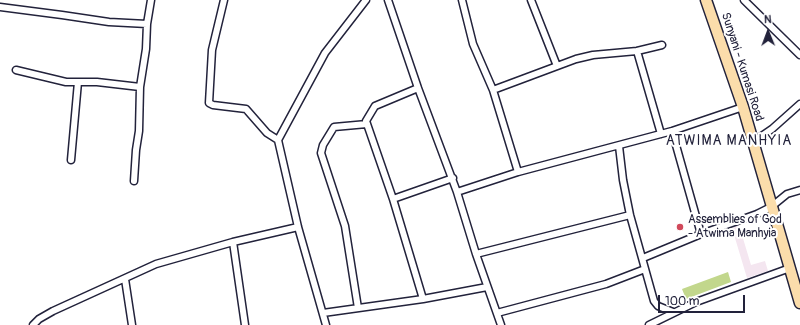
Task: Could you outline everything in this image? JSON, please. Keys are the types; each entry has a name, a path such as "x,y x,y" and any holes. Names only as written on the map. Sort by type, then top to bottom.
{"main road":[{"name":"Sunyani - Kumasi Road","path":"706,0 743,107 790,268 797,279 800,303"}],"street":[{"path":"134,180 136,150 140,131 140,87 151,0"},
{"path":"224,0 212,50 209,103 213,105 246,109 267,133 278,140"},
{"path":"326,325 298,227 278,140 324,53 366,0"},
{"path":"388,0 418,88 453,178 476,254 501,325"},
{"path":"462,0 473,44 494,90 518,172"},
{"path":"530,0 557,66"},
{"path":"744,0 800,55"},
{"path":"0,7 62,14 109,22 147,24"},
{"path":"494,90 557,66 593,55 637,51 662,45"},
{"path":"637,51 661,134"},
{"path":"16,70 58,80 140,87"},
{"path":"71,160 78,82"},
{"path":"418,88 375,106 368,116 367,124 393,199 423,300"},
{"path":"752,142 772,129 800,104"},
{"path":"457,192 518,172 672,131 743,107"},
{"path":"358,308 345,226 321,153 323,145 334,126 367,124"},
{"path":"672,131 701,234"},
{"path":"619,146 623,180 630,215 654,301 658,306 673,312"},
{"path":"393,199 453,178"},
{"path":"643,258 771,207 783,196 800,190"},
{"path":"476,254 630,215"},
{"path":"33,325 39,319 53,311 156,264 233,242 298,227"},
{"path":"233,242 245,325"},
{"path":"649,325 673,312 790,268"},
{"path":"497,313 606,284 645,269"},
{"path":"125,279 132,325"},
{"path":"323,313 423,300 487,287"}],"shaded area":[{"path":"739,225 751,265 765,261 768,271 747,278 732,228"}],"green space":[{"path":"728,272 731,282 686,299 682,289"}],"place":[{"name":"Assemblies of God - Atwima Manhyia","path":"680,227"}],"district":[{"name":"ATWIMA MANHYIA","path":"729,141"}]}
